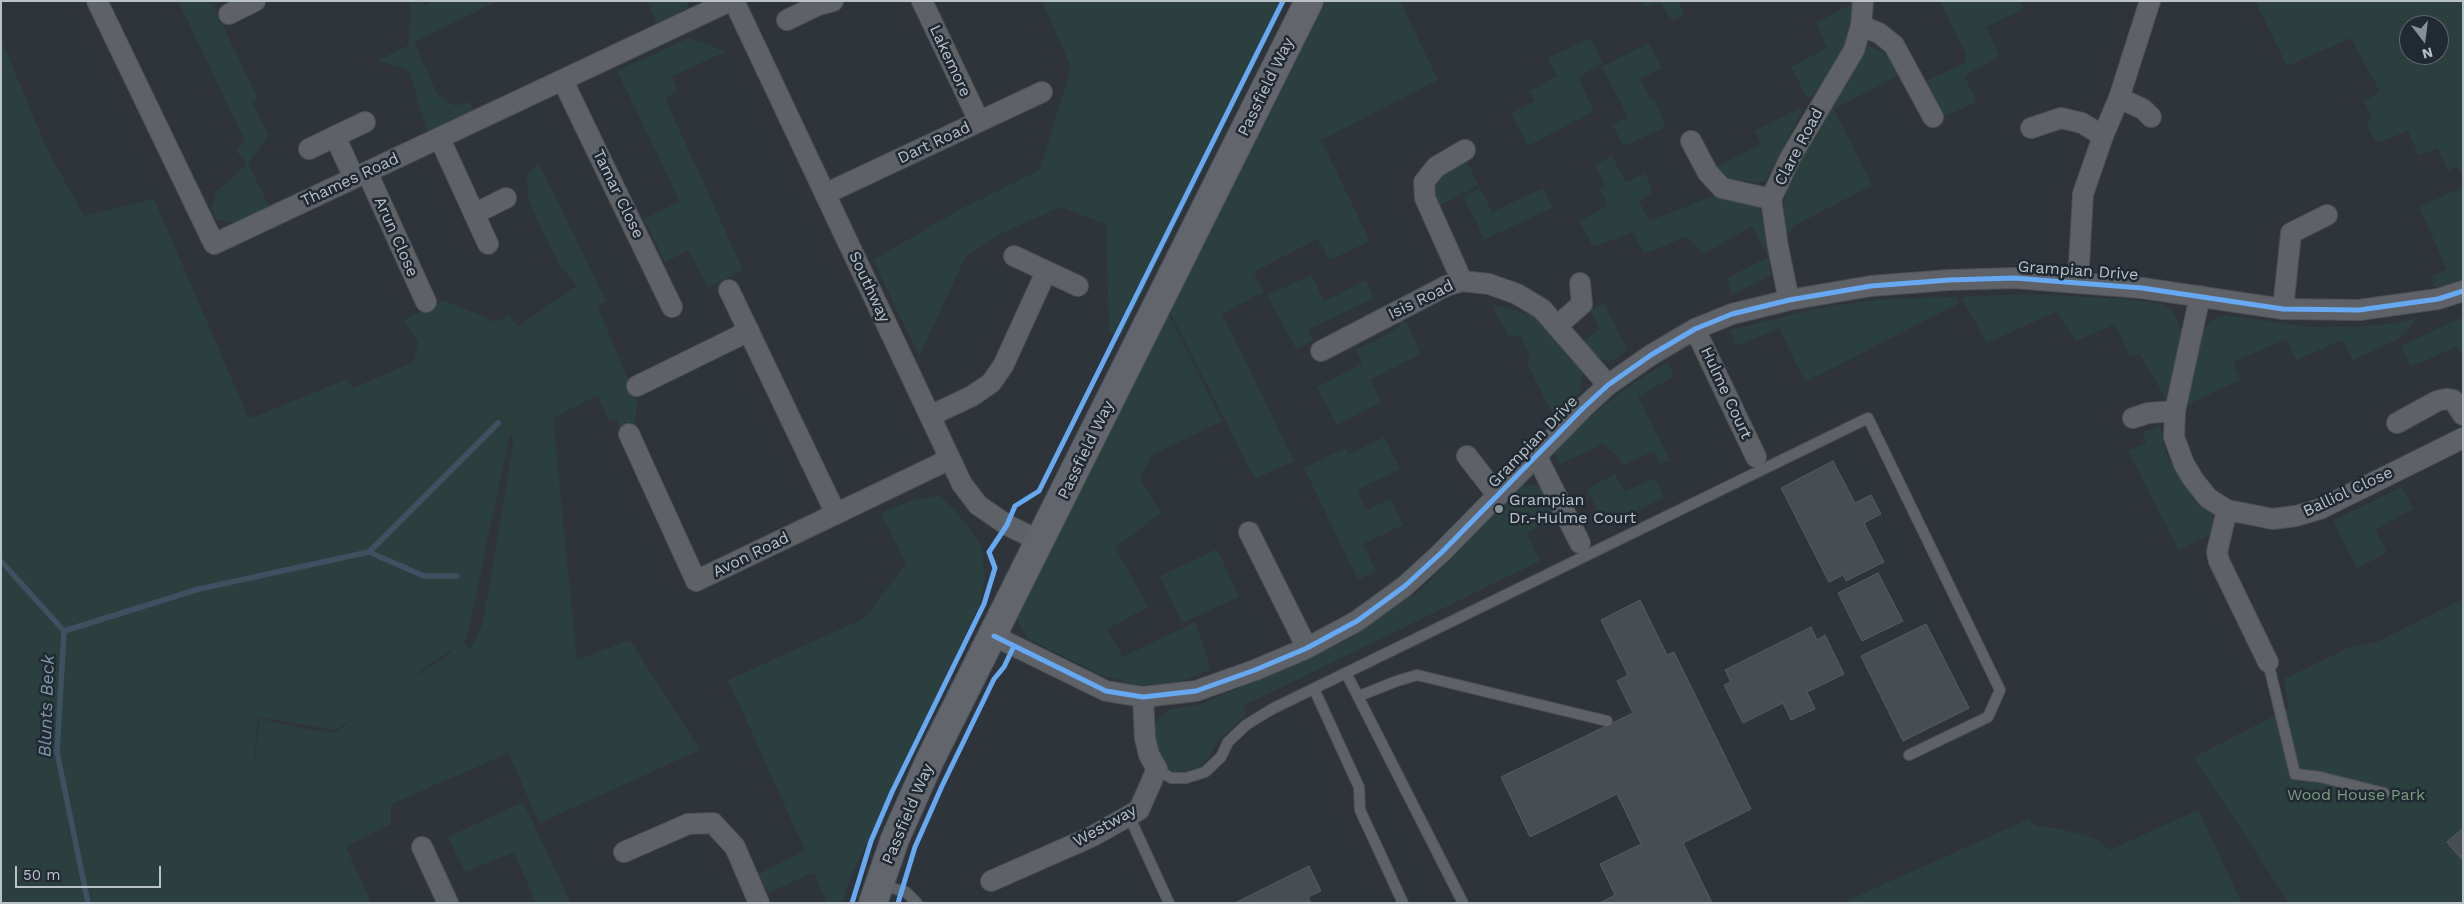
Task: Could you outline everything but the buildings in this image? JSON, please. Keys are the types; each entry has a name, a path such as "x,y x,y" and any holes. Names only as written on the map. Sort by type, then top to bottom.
{"street":[{"name":"Thames Road","path":"97,1 214,244 732,1"},
{"path":"228,14 255,1"},
{"name":"Southway","path":"732,1 962,484 978,505 1007,525 1040,541"},
{"path":"787,20 818,5 833,1"},
{"name":"Lakemore","path":"922,1 979,121"},
{"name":"Passfield Way","path":"876,894 895,839 930,760 994,636 1308,1"},
{"name":"Clare Road","path":"1789,300 1778,247 1772,199 1790,158 1854,50 1861,26 1863,1"},
{"path":"2078,282 2083,194 2103,136 2119,98 2150,1"},
{"path":"1861,26 1879,34 1894,45 1933,117"},
{"name":"Tamar Close","path":"564,81 672,307"},
{"name":"Dart Road","path":"825,194 1042,92"},
{"path":"2119,98 2143,109 2151,117"},
{"path":"2031,128 2061,118 2082,123 2103,136"},
{"path":"308,149 365,122"},
{"name":"Arun Close","path":"335,136 360,175 426,302"},
{"path":"440,139 488,244"},
{"path":"1691,141 1708,173 1722,188 1772,199"},
{"path":"1462,281 1425,198 1424,182 1436,167 1466,150"},
{"path":"474,214 506,198"},
{"path":"2283,308 2291,233 2327,216"},
{"path":"1014,256 1078,286"},
{"path":"930,416 972,396 991,383 1003,366 1046,272"},
{"name":"Grampian Drive","path":"994,636 1106,691 1143,697 1196,691 1306,648 1358,621 1404,586 1498,496 1536,455 1608,385 1651,355 1695,329 1732,314 1789,300 1871,286 1949,280 2014,278 2078,282 2283,308 2359,310 2438,298 2463,291"},
{"name":"Isis Road","path":"1321,351 1446,286 1462,281 1489,284 1517,294 1542,309 1608,385"},
{"path":"1557,326 1582,304 1580,283"},
{"path":"729,290 836,514"},
{"name":"Balliol Close","path":"2200,296 2175,411 2174,437 2184,464 2208,498 2227,510 2273,519 2296,516 2320,509 2463,438"},
{"name":"Hulme Court","path":"1695,329 1756,457"},
{"path":"636,386 749,331"},
{"path":"2397,423 2437,401 2446,399 2454,400 2463,415"},
{"path":"2133,418 2148,413 2175,411"},
{"name":"Avon Road","path":"629,434 696,581 950,459"},
{"path":"1536,455 1580,543"},
{"path":"1467,456 1498,496"},
{"path":"2227,510 2217,552 2219,562 2268,662"},
{"path":"1249,532 1306,648"},
{"path":"1143,697 1145,738 1149,755 1157,769"},
{"name":"Westway","path":"991,881 1093,836 1139,810 1157,769"},
{"path":"624,852 688,824 714,824 735,847 759,903"},
{"path":"422,847 448,903"}],"lane":[{"path":"1157,769 1171,778 1186,778 1205,772 1221,758 1228,742 1246,724 1346,673 1868,418 2000,690 1988,716 1909,755"},
{"path":"2268,662 2295,774 2320,777 2384,793"},
{"path":"1346,673 1463,903"},
{"path":"1359,696 1417,675 1607,721"},
{"path":"1314,689 1359,787 1360,810 1403,903"},
{"path":"1129,816 1169,903"},
{"path":"876,894 906,892 917,903"}],"green space":[{"path":"178,1 211,1 258,99 252,103 268,135 248,164 269,206 236,223 217,220 212,209 216,192 247,164 236,151 245,140"},
{"path":"411,1 422,1 424,6 434,1 497,1 414,42 437,94 455,106 469,102 474,112 428,134 409,71 378,60 409,45"},
{"path":"647,1 689,1 687,8 657,24"},
{"path":"1042,1 1286,1 1121,337 1109,332 1106,224 1060,207 996,236 966,256 919,356 873,260 959,210 1040,170 1071,67"},
{"path":"1322,1 1400,1 1438,80 1321,140 1370,241 1330,260 1317,239 1254,272 1263,292 1222,314 1294,461 1255,479 1168,308"},
{"path":"1641,1 1678,1 1685,14 1672,21 1660,2 1645,8"},
{"path":"2020,1 2023,9 1986,27 1999,56 1964,76 1977,102 1945,116 1926,81 1964,63 1966,54 1940,2"},
{"path":"2255,1 2463,1 2463,179 2457,166 2448,171 2438,148 2419,156 2408,131 2377,143 2366,125 2372,118 2364,101 2380,92 2351,38 2287,66"},
{"path":"1853,3 1852,24 1842,53 1815,95 1807,98 1791,67 1827,48 1816,23"},
{"path":"689,38 726,51 671,77 678,91 665,98 743,270 708,288 689,250 665,262 644,219 680,201 617,71"},
{"path":"1590,38 1603,63 1578,77 1594,111 1528,146 1511,113 1535,101 1530,91 1557,76 1548,58"},
{"path":"1,39 47,149 84,216 154,199 249,419 347,379 353,388 414,362 418,341 404,320 443,300 496,322 509,315 518,326 577,286 560,266 529,202 526,175 539,164 606,301 597,306 637,400 635,427 622,434 616,419 609,421 598,395 553,418 577,660 630,640 700,750 539,823 509,753 391,804 391,824 346,847 371,903 1,903","holes":["510,433 514,440 482,626 470,650 463,642 467,638","456,646 445,658 408,680","258,717 336,730 355,717 337,732 314,731 260,719 252,781"]},
{"path":"1649,43 1662,68 1640,79 1650,100 1654,99 1666,127 1624,146 1612,125 1628,117 1602,67"},
{"path":"1867,45 1891,56 1901,74 1834,109 1872,185 1794,226 1789,234 1784,236 1782,214 1791,169 1859,52"},
{"path":"1800,108 1802,112 1766,180 1759,183 1724,177 1716,167 1761,144 1755,131"},
{"path":"1612,156 1626,183 1645,173 1653,192 1639,201 1649,221 1713,196 1751,203 1760,209 1764,218 1771,275 1732,295 1727,278 1768,257 1752,226 1703,254 1687,236 1644,254 1633,232 1593,247 1579,221 1608,206 1600,189 1605,185 1595,165"},
{"path":"1466,159 1478,185 1437,207 1435,189 1439,177"},
{"path":"2463,187 2463,280 2435,288 2430,277 2447,269 2419,207"},
{"path":"1480,188 1492,212 1543,188 1552,208 1485,239 1463,197"},
{"path":"1312,275 1324,302 1366,280 1374,298 1307,330 1314,340 1296,349 1267,295"},
{"path":"2028,294 2126,299 2163,304 2172,311 2183,333 2166,399 2140,354 2130,357 2115,324 2076,341 2056,312 1987,343 1961,297"},
{"path":"1957,297 1960,303 1805,382 1779,328 1736,346 1730,330 1819,308 1884,299"},
{"path":"1604,303 1627,350 1616,359 1607,361 1597,357 1583,341 1599,329 1590,310"},
{"path":"1491,304 1533,315 1558,339 1583,373 1579,393 1553,415 1527,363 1531,357 1520,335 1510,338"},
{"path":"1167,311 1222,421 1152,455 1140,478 1161,513 1115,547 1148,607 1107,629 1123,657 1195,622 1210,670 1167,686 1133,684 1102,675 1028,639 1017,621 1055,538"},
{"path":"2227,315 2309,327 2354,327 2399,323 2418,317 2400,338 2353,360 2342,340 2296,360 2286,339 2233,362 2240,380 2185,406 2200,333 2215,318"},
{"path":"2463,317 2463,357 2457,346 2411,367 2401,346"},
{"path":"1401,319 1407,323 1420,354 1370,380 1381,402 1337,425 1317,387 1362,363 1356,350 1398,329"},
{"path":"1668,362 1674,376 1638,397 1670,460 1660,464 1654,451 1622,466 1617,456 1603,444 1560,464 1554,454 1579,426 1630,385"},
{"path":"2160,426 2167,456 2178,475 2198,503 2214,515 2213,530 2207,536 2179,550 2128,451 2146,443 2143,432"},
{"path":"1384,437 1400,469 1357,490 1366,510 1390,499 1403,525 1363,544 1376,571 1358,580 1304,468 1345,448 1349,454"},
{"path":"1615,474 1624,492 1655,478 1664,498 1605,525 1587,489"},
{"path":"1523,485 1540,485 1549,496 1558,516 1527,533 1540,561 1243,706 1246,715 1217,742 1209,757 1198,767 1176,773 1162,764 1152,735 1157,720 1170,709 1199,705 1340,644 1422,589"},
{"path":"2402,487 2413,509 2375,529 2387,553 2357,568 2333,521"},
{"path":"939,496 956,511 981,545 985,579 980,604 850,879 842,903 822,903 826,901 814,872 768,893 758,874 805,850 728,680 865,618 906,564 881,513 910,501"},
{"path":"1217,549 1239,597 1182,623 1160,576"},
{"name":"Wood House Park","path":"2463,599 2463,903 2289,903 2194,757 2448,627 2289,708 2284,679 2350,647 2377,642"},
{"path":"523,802 571,903 536,903 514,852 465,872 448,837"},
{"path":"2198,810 2242,903 1842,903 2029,819 2035,826 2061,829 2094,838 2110,850"}],"waterway":[{"path":"64,631 199,589 369,552 498,423"},
{"path":"369,552 424,576 457,576"},
{"name":"Blunts Beck","path":"1,561 64,631 57,752 88,903"}],"cycle path":[{"path":"852,903 871,841 892,792 984,604 995,568 989,552 1007,525 1015,506 1039,491 1283,1"},
{"path":"994,636 1106,691 1143,697 1196,691 1255,670 1307,648 1357,621 1405,586 1442,552 1583,408 1608,385 1651,355 1695,329 1732,314 1789,300 1871,286 1949,280 2014,278 2142,288 2283,309 2359,310 2438,299 2463,291"},
{"path":"898,903 915,847 942,786 994,679 1004,667 1014,646"}],"place":[{"name":"Grampian Dr.-Hulme Court","path":"1499,509"}]}
